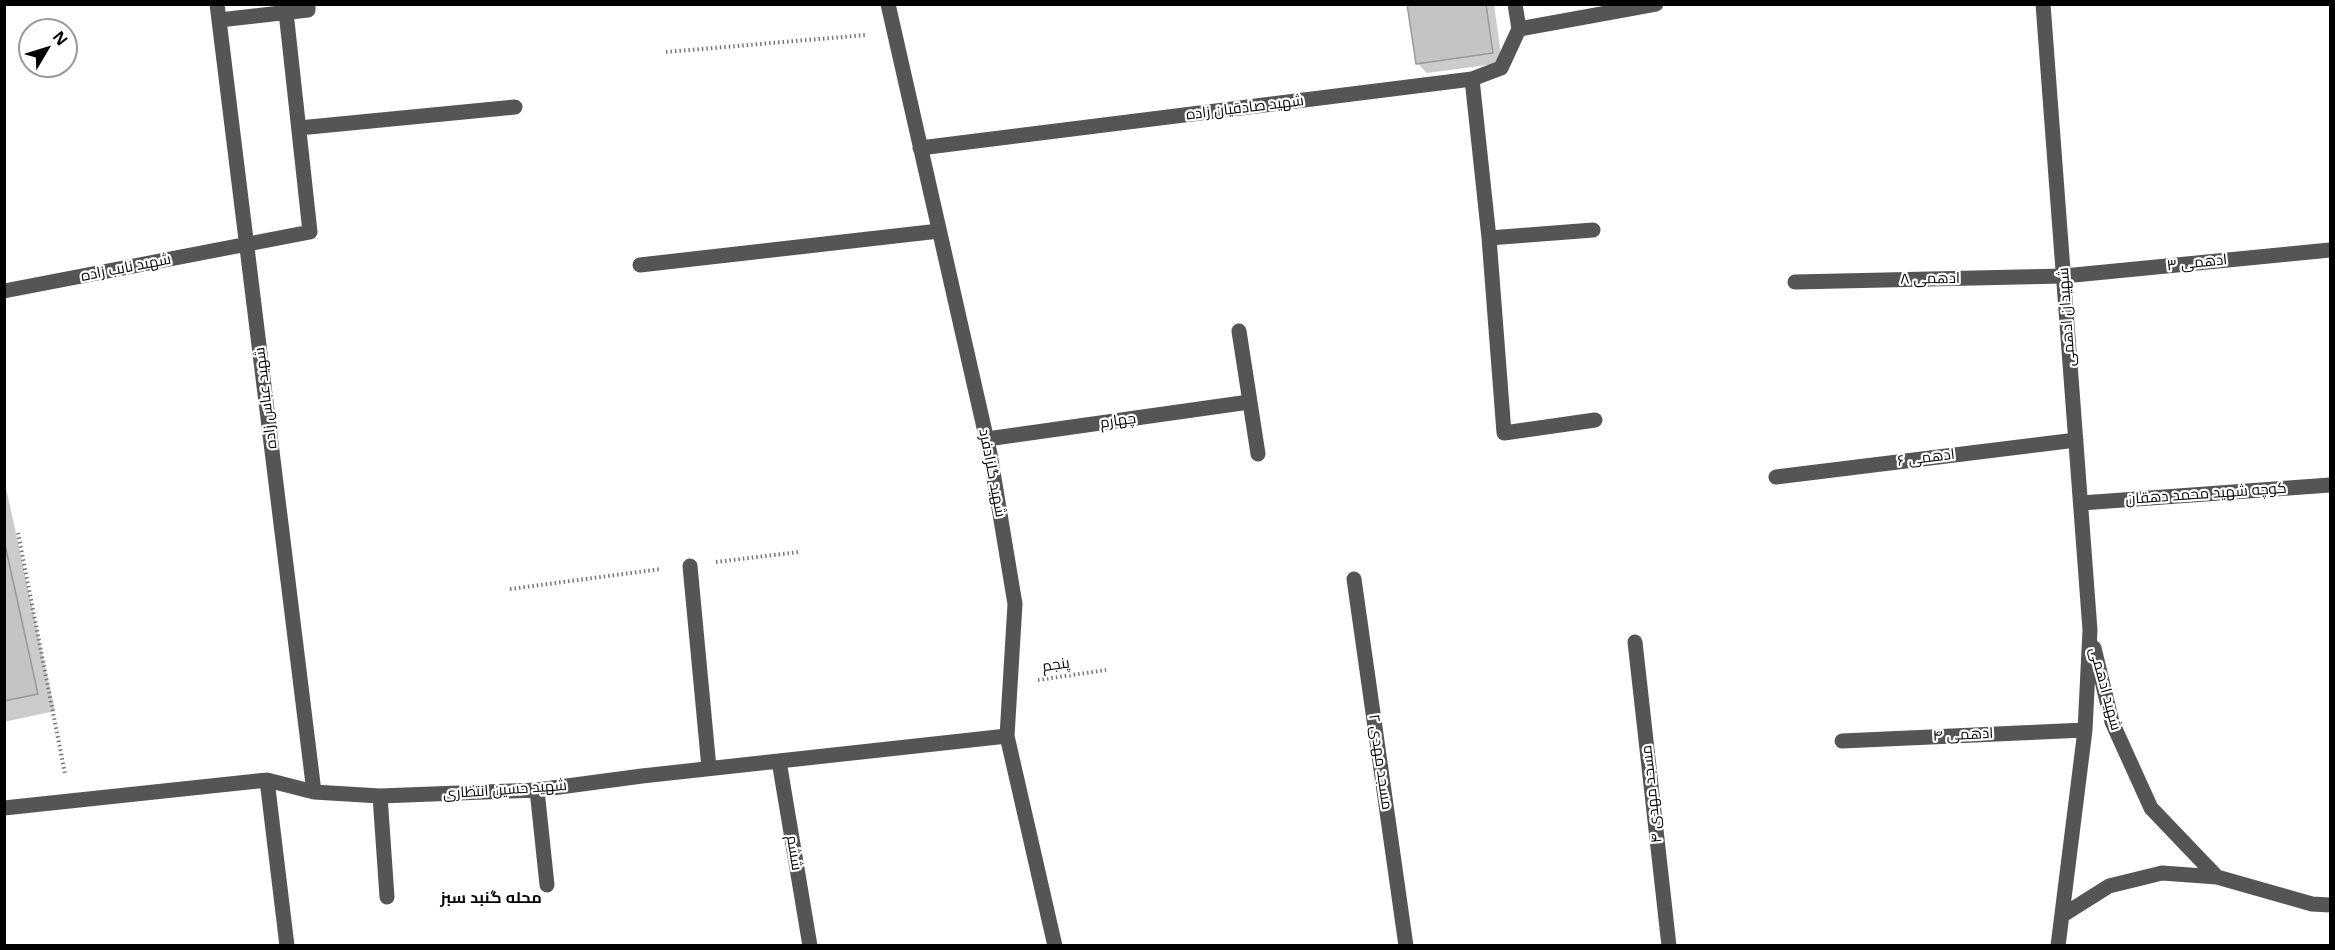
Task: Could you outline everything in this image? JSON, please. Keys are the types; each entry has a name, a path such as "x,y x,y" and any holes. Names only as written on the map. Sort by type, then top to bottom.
{"street":[{"path":"218,12 286,12 308,10 308,4"},
{"name":"شهید گلزادفرد","path":"888,4 987,439 1015,604 1007,736 1055,945"},
{"path":"1515,4 1519,29 1656,4"},
{"name":"شهیدان ادهمی","path":"2043,4 2090,630"},
{"name":"شهید عباس زاده","path":"218,12 314,792"},
{"path":"286,12 299,128 515,107"},
{"name":"شهید صادقیان زاده","path":"920,148 1472,79 1501,68 1519,29"},
{"path":"1472,79 1490,238 1504,433 1595,420"},
{"name":"شهید نایب زاده","path":"4,291 310,232 299,128"},
{"path":"1490,238 1593,230"},
{"path":"639,265 939,231"},
{"name":"ادهمی ۳","path":"2064,276 2331,250"},
{"name":"ادهمی ۸","path":"1795,282 2064,276"},
{"path":"1239,331 1258,454"},
{"name":"چهارم","path":"987,439 1249,402"},
{"name":"ادهمی ۶","path":"1776,477 2076,440"},
{"name":"کوچه شهید محمد دهقان","path":"2081,503 2331,485"},
{"path":"690,566 709,768"},
{"name":"مسجد مهدی ۲","path":"1354,579 1406,945"},
{"name":"شهید ادهمی","path":"2058,945 2064,915 2085,730 2090,630"},
{"name":"شهید ادهمی","path":"2090,630 2112,722 2151,808 2217,876 2312,904 2331,905"},
{"name":"مسجد مهدی ۴","path":"1635,642 1669,945"},
{"name":"ادهمی ۴","path":"1842,741 2085,730"},
{"name":"شهید حسین انتظاری","path":"4,808 267,780 314,792 380,796 537,790 709,768 1007,736"},
{"name":"ششم","path":"779,760 810,945"},
{"path":"267,780 287,945"},
{"path":"537,790 547,885"},
{"path":"380,796 387,897"},
{"path":"2064,915 2109,886 2162,873 2217,876"}],"path":[{"path":"666,52 894,33"},
{"path":"18,533 70,801"},
{"path":"510,589 799,552"},
{"name":"پنجم","path":"1010,684 1106,670"}],"building":[{"path":"1407,4 1486,4 1493,53 1416,64"},
{"path":"4,540 38,694 4,701"}],"district":[{"name":"محله گنبد سبز","path":"491,898"}]}
